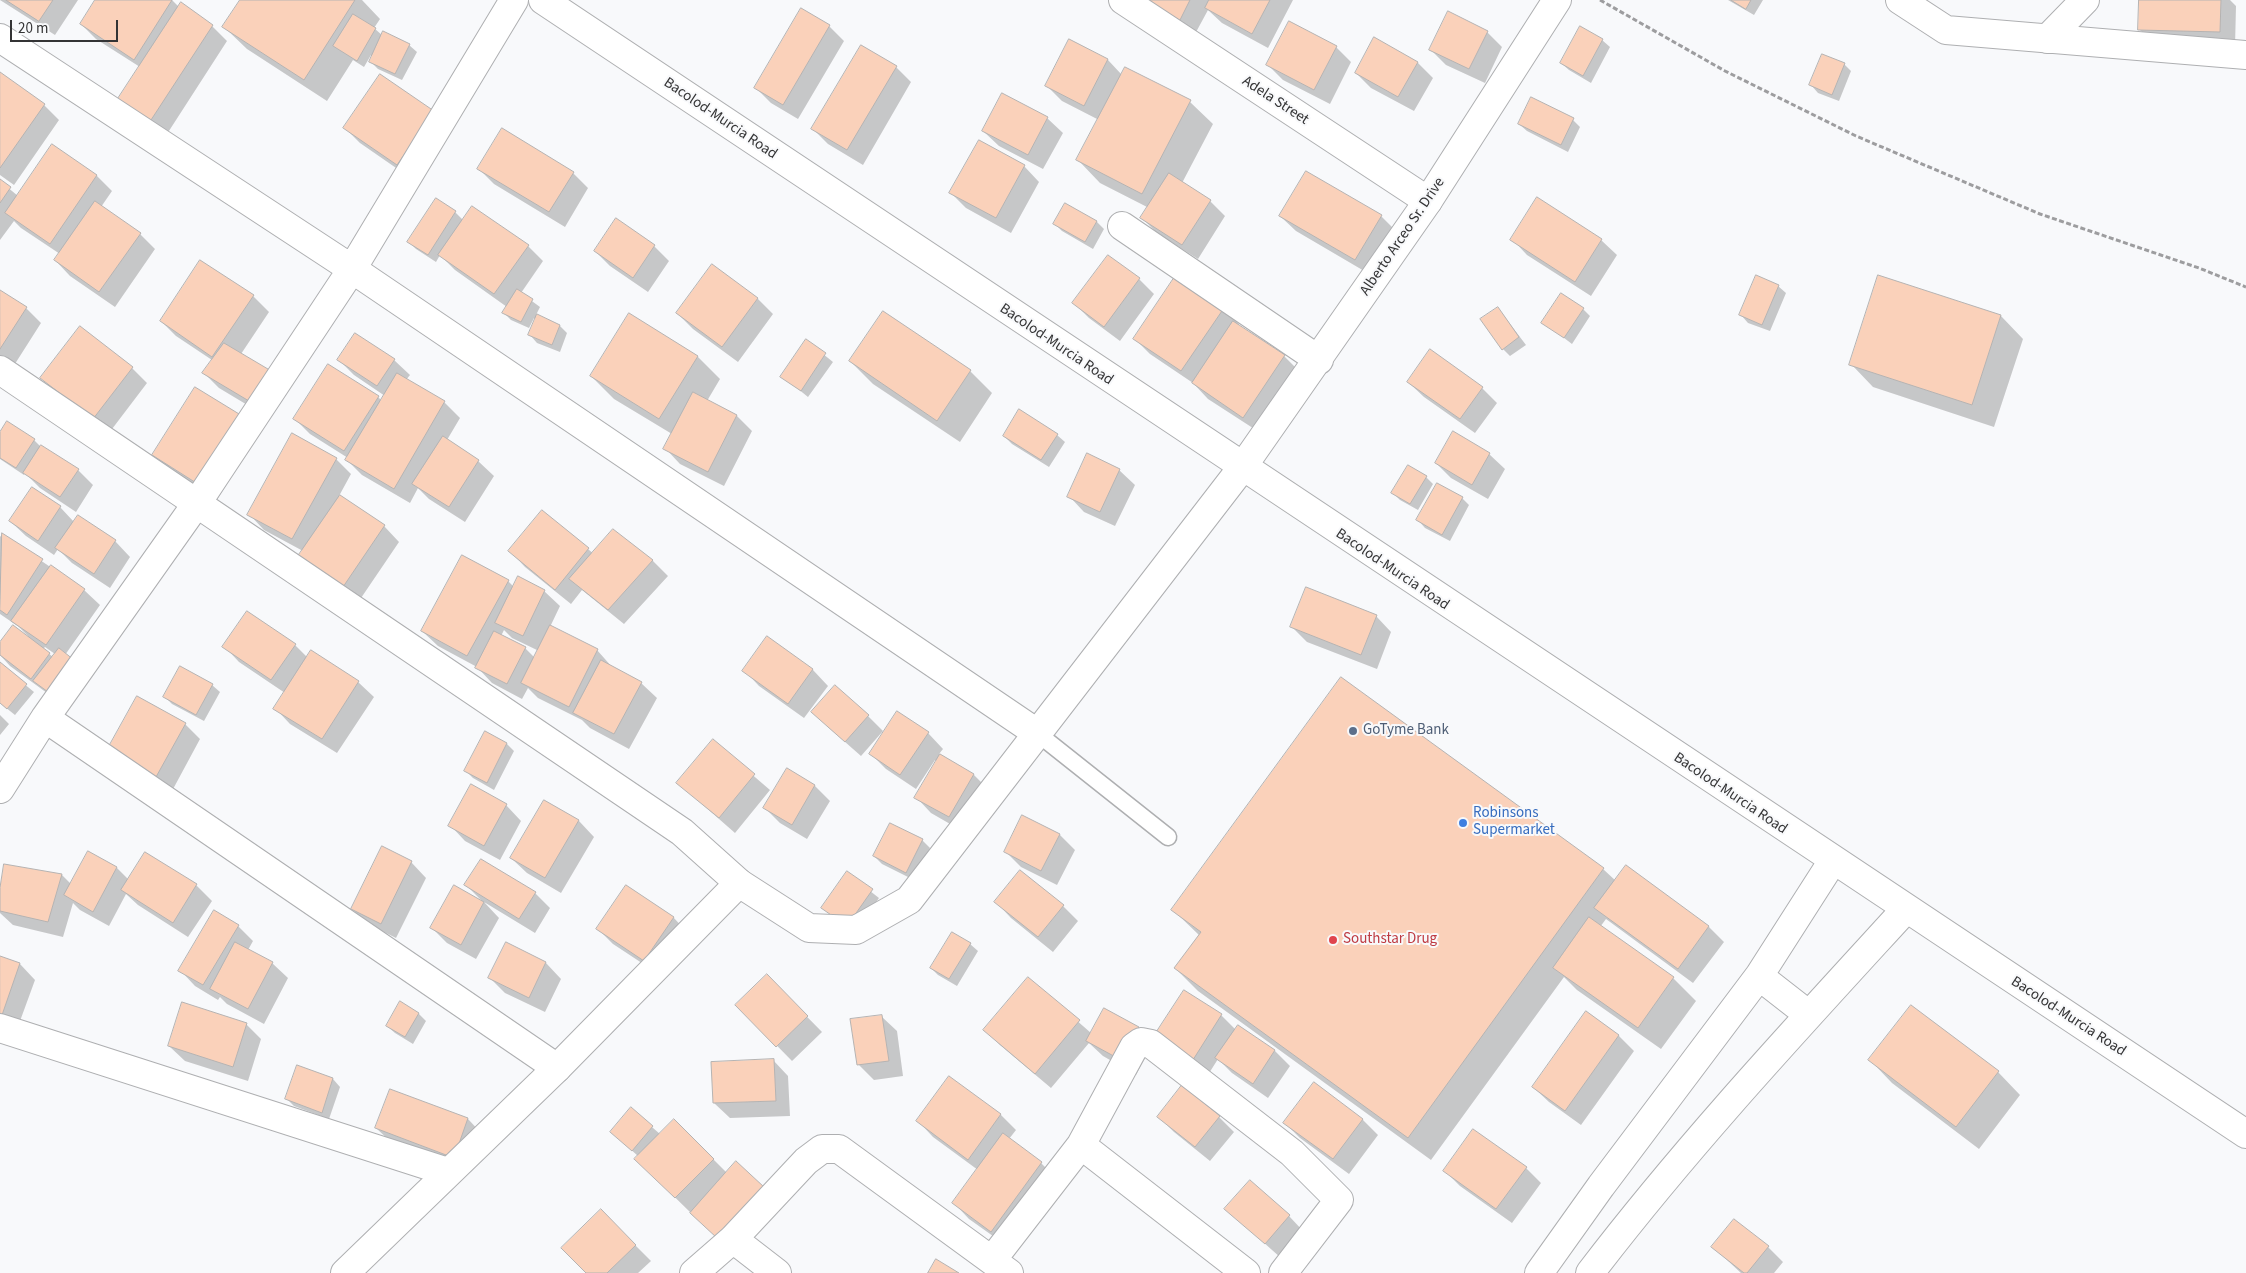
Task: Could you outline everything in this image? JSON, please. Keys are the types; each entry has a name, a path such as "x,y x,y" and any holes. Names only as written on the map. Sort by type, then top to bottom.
{"street":[{"path":"0,789 45,718 196,503 352,269 514,0"},
{"name":"Bacolod-Murcia Road","path":"542,0 1832,862 2246,1134"},
{"name":"Adela Street","path":"1123,0 1428,201"},
{"name":"Alberto Arceo Sr. Drive","path":"0,370 682,832 739,883 810,928 856,930 909,900 1242,469 1428,201 1557,0"},
{"path":"2047,39 2085,0"},
{"path":"1900,1 1946,30 2246,55"},
{"path":"0,38 352,269 1037,733"},
{"path":"1122,226 1319,360"},
{"path":"45,718 557,1068"},
{"path":"1539,1273 1601,1186 1760,976 1832,862"},
{"path":"345,1273 557,1068 739,883"},
{"path":"1590,1273 1634,1216 1808,1015 1905,910"},
{"path":"1760,976 1808,1015"},
{"path":"0,1028 448,1172"},
{"path":"694,1273 733,1239 806,1161 822,1149 839,1149 1000,1266 1081,1144 1134,1047 1141,1042 1151,1044 1292,1153 1339,1200 1283,1273"},
{"path":"1081,1144 1246,1273"},
{"path":"1601,1186 1634,1216"},
{"path":"733,1239 777,1273"}],"lane":[{"path":"1037,733 1168,838"}],"path":[{"path":"1600,0 1725,71 1856,136 2040,214 2199,268 2246,287"}],"building":[{"path":"6,0 53,0 39,21"},
{"path":"95,0 172,0 134,60 80,24"},
{"path":"240,0 355,0 304,80 222,27"},
{"path":"1142,0 1190,0 1180,20"},
{"path":"1209,0 1270,0 1252,34 1205,8"},
{"path":"1731,0 1751,0 1746,9"},
{"path":"2139,0 2221,0 2220,32 2138,30"},
{"path":"181,2 213,25 151,120 117,100"},
{"path":"801,8 830,25 783,105 754,88"},
{"path":"1448,11 1488,31 1469,69 1429,50"},
{"path":"353,14 376,28 357,61 333,46"},
{"path":"1289,21 1337,46 1314,90 1266,65"},
{"path":"1580,26 1603,39 1583,76 1560,63"},
{"path":"383,31 410,44 395,74 369,62"},
{"path":"1374,37 1418,62 1398,97 1355,73"},
{"path":"1069,39 1108,59 1084,106 1045,86"},
{"path":"861,45 897,66 847,150 811,129"},
{"path":"1822,54 1845,63 1832,95 1809,85"},
{"path":"1125,67 1191,100 1142,194 1076,160"},
{"path":"0,72 45,104 0,168"},
{"path":"380,74 434,111 397,165 343,128"},
{"path":"1002,93 1048,117 1028,155 982,131"},
{"path":"1531,97 1574,118 1561,145 1518,124"},
{"path":"502,128 574,172 549,212 477,169"},
{"path":"979,140 1025,165 996,218 949,193"},
{"path":"52,144 97,175 50,244 5,213"},
{"path":"1306,171 1382,215 1355,260 1279,216"},
{"path":"1169,173 1211,200 1182,245 1140,218"},
{"path":"0,179 11,187 0,203"},
{"path":"1537,197 1602,239 1575,282 1510,240"},
{"path":"436,198 456,211 428,255 407,242"},
{"path":"95,201 141,233 99,292 54,260"},
{"path":"1065,203 1097,221 1085,242 1053,224"},
{"path":"472,206 529,245 494,294 438,255"},
{"path":"616,218 655,245 633,278 594,251"},
{"path":"1108,255 1140,278 1104,327 1072,303"},
{"path":"200,260 254,295 212,357 160,321"},
{"path":"712,264 758,298 722,347 676,313"},
{"path":"1176,275 1224,308 1181,371 1133,339"},
{"path":"1756,275 1779,285 1762,325 1739,315"},
{"path":"1878,275 2001,315 1972,405 1849,365"},
{"path":"517,289 533,299 521,322 502,313"},
{"path":"0,290 27,307 0,349"},
{"path":"1561,293 1584,308 1564,338 1541,323"},
{"path":"1498,307 1519,337 1502,350 1480,319"},
{"path":"883,311 971,370 937,421 849,361"},
{"path":"629,313 698,356 659,419 590,376"},
{"path":"537,314 560,325 552,345 528,335"},
{"path":"1233,321 1285,355 1243,418 1192,383"},
{"path":"80,326 133,367 93,419 40,378"},
{"path":"355,333 395,359 377,386 337,360"},
{"path":"806,339 826,353 801,391 780,377"},
{"path":"224,343 273,372 254,404 202,373"},
{"path":"1430,349 1483,387 1460,419 1407,382"},
{"path":"328,364 379,396 344,451 293,419"},
{"path":"397,373 445,401 394,489 345,460"},
{"path":"195,387 244,417 201,486 152,455"},
{"path":"693,392 737,415 708,472 663,449"},
{"path":"1019,409 1058,434 1041,460 1003,436"},
{"path":"7,421 35,439 16,468 0,458 0,432"},
{"path":"1453,431 1490,453 1472,485 1435,463"},
{"path":"292,433 337,458 292,539 247,515"},
{"path":"443,436 479,460 449,507 412,484"},
{"path":"41,445 79,469 60,497 23,473"},
{"path":"1087,453 1120,469 1100,512 1067,497"},
{"path":"1408,465 1427,476 1410,504 1391,493"},
{"path":"1437,483 1463,497 1442,535 1416,520"},
{"path":"32,487 61,506 38,541 9,521"},
{"path":"340,495 385,525 343,587 298,556"},
{"path":"542,510 589,548 555,590 508,551"},
{"path":"78,515 116,540 94,574 55,548"},
{"path":"613,529 653,560 608,610 569,579"},
{"path":"2,533 43,559 7,615 0,610"},
{"path":"462,555 509,580 467,656 421,631"},
{"path":"51,565 85,589 46,645 11,621"},
{"path":"518,576 545,590 523,636 495,623"},
{"path":"1306,587 1377,615 1361,655 1290,627"},
{"path":"247,611 296,644 271,680 222,647"},
{"path":"13,625 50,653 31,679 0,655 0,642"},
{"path":"550,625 598,649 569,707 521,683"},
{"path":"494,631 526,647 507,684 475,668"},
{"path":"767,636 813,669 788,704 742,671"},
{"path":"59,648 79,664 55,697 33,681"},
{"path":"311,650 359,681 322,739 273,709"},
{"path":"601,660 642,682 614,734 573,713"},
{"path":"0,662 27,684 7,709 0,703"},
{"path":"180,666 213,684 196,715 163,697"},
{"path":"1341,677 1604,868 1408,1138 1174,968 1201,932 1171,910"},
{"path":"835,685 869,715 845,742 811,712"},
{"path":"137,696 186,723 156,777 107,750"},
{"path":"897,711 929,732 900,775 869,754"},
{"path":"485,731 507,743 487,783 464,771"},
{"path":"713,739 755,774 719,818 676,783"},
{"path":"940,754 974,774 949,817 914,798"},
{"path":"787,768 815,785 792,825 763,808"},
{"path":"471,784 507,804 484,846 448,826"},
{"path":"544,800 579,820 545,878 510,858"},
{"path":"1022,815 1060,834 1041,871 1004,852"},
{"path":"890,823 923,839 906,873 873,856"},
{"path":"382,846 412,861 381,924 351,909"},
{"path":"88,851 117,867 93,912 64,895"},
{"path":"145,852 197,884 173,923 121,890"},
{"path":"481,859 536,892 519,919 464,885"},
{"path":"4,864 62,874 48,922 0,911 0,888"},
{"path":"1626,865 1709,926 1678,969 1594,908"},
{"path":"1020,870 1064,905 1038,937 994,902"},
{"path":"847,871 873,889 847,926 821,908"},
{"path":"454,885 484,902 461,945 430,928"},
{"path":"626,885 674,917 644,961 596,929"},
{"path":"214,910 239,925 203,985 178,971"},
{"path":"1589,917 1674,977 1638,1028 1553,968"},
{"path":"952,932 971,943 949,979 930,968"},
{"path":"235,942 273,962 248,1009 210,989"},
{"path":"506,942 546,962 529,998 488,978"},
{"path":"0,956 20,963 1,1018 0,1017"},
{"path":"767,974 808,1016 776,1047 735,1005"},
{"path":"1028,977 1080,1020 1035,1074 983,1030"},
{"path":"1184,990 1222,1014 1191,1063 1152,1039"},
{"path":"400,1001 419,1013 405,1037 386,1026"},
{"path":"182,1002 247,1023 233,1067 168,1046"},
{"path":"1911,1005 1999,1071 1956,1127 1868,1060"},
{"path":"1104,1008 1139,1027 1121,1060 1086,1041"},
{"path":"1586,1011 1619,1035 1565,1111 1532,1087"},
{"path":"882,1015 889,1061 857,1065 850,1019"},
{"path":"1238,1025 1275,1050 1253,1084 1215,1058"},
{"path":"774,1059 776,1101 713,1103 711,1062"},
{"path":"297,1065 333,1078 322,1113 285,1099"},
{"path":"949,1076 1001,1114 968,1160 916,1121"},
{"path":"1314,1082 1363,1119 1333,1159 1283,1123"},
{"path":"1182,1085 1220,1116 1195,1147 1157,1117"},
{"path":"390,1089 468,1118 454,1158 375,1128"},
{"path":"631,1107 653,1126 632,1151 610,1132"},
{"path":"674,1119 714,1159 675,1198 634,1159"},
{"path":"1473,1129 1527,1167 1496,1209 1443,1171"},
{"path":"1003,1133 1042,1162 991,1232 952,1203"},
{"path":"736,1161 764,1187 717,1238 690,1213"},
{"path":"1250,1180 1290,1215 1265,1244 1224,1209"},
{"path":"601,1209 636,1245 607,1273 586,1273 561,1248"},
{"path":"1734,1219 1769,1246 1747,1273 1744,1273 1711,1247"},
{"path":"936,1259 959,1273 928,1273"}],"place":[{"name":"GoTyme Bank","path":"1353,731"},
{"name":"Robinsons Supermarket","path":"1463,823"},
{"name":"Southstar Drug","path":"1333,940"}]}
